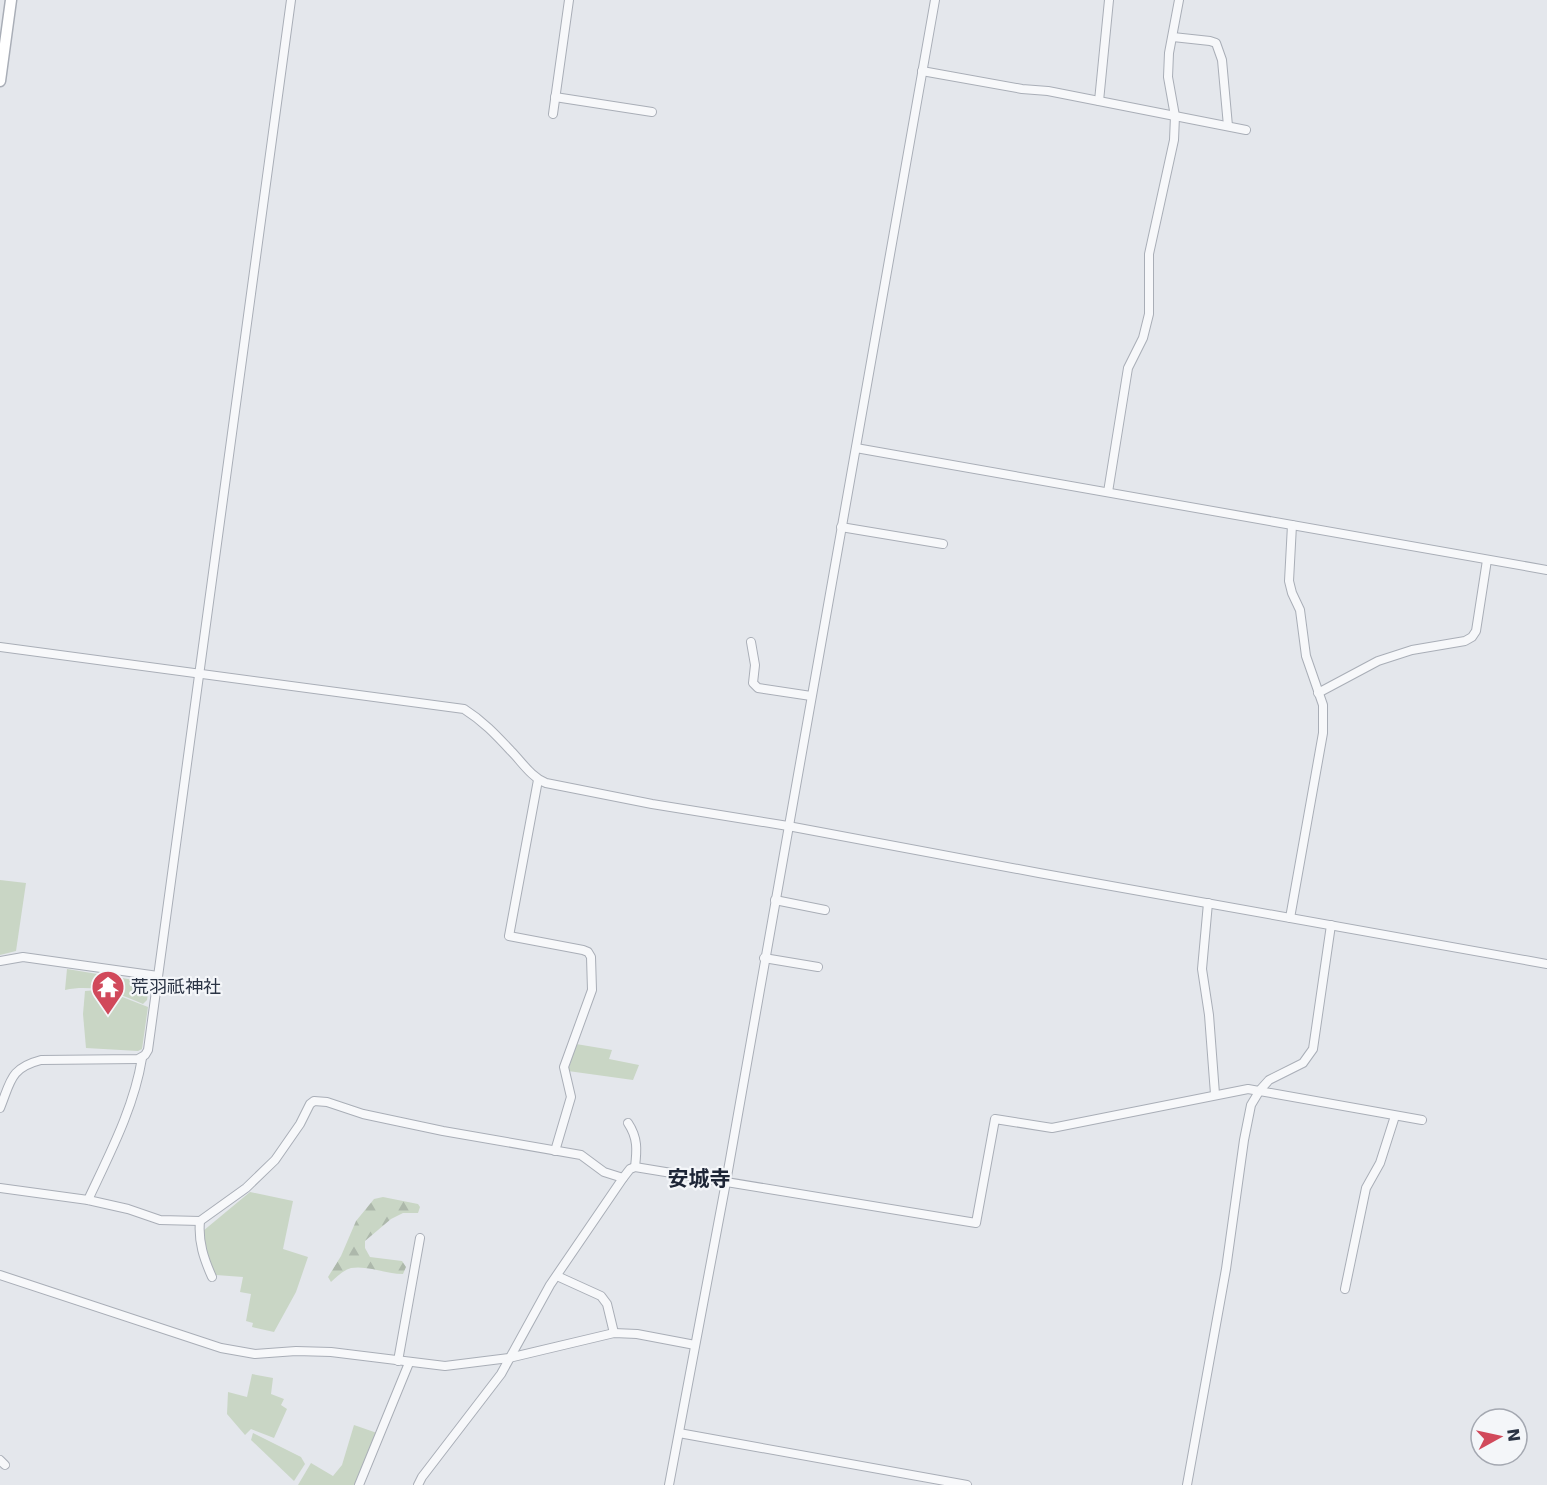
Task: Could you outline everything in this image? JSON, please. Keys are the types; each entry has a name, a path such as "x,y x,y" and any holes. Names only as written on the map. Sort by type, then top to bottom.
{"street":[{"path":"0,81 11,0"},
{"path":"88,1200 121,1129 142,1058 148,1050 291,0"},
{"path":"553,114 569,0"},
{"path":"669,1485 726,1182 935,0"},
{"path":"1099,101 1109,0"},
{"path":"1108,492 1128,368 1143,338 1149,314 1149,254 1174,140 1175,116 1168,77 1169,53 1179,0"},
{"path":"1173,37 1216,43 1222,60 1228,126"},
{"path":"922,71 1099,101 1246,130"},
{"path":"555,97 651,112"},
{"path":"856,448 1547,570"},
{"path":"1290,918 1323,733 1323,705 1306,656 1300,610 1289,581 1292,525"},
{"path":"841,527 943,544"},
{"path":"1318,693 1378,661 1412,650 1465,641 1472,637 1476,631 1487,560"},
{"path":"751,642 754,665 753,683 758,687 811,696"},
{"path":"0,647 464,709 482,720 538,780 652,804 788,826 1547,964"},
{"path":"538,780 509,936 584,950 591,957 591,990 564,1067 571,1097 555,1151"},
{"path":"775,900 825,910"},
{"path":"1208,903 1202,969 1209,1015 1215,1094"},
{"path":"1187,1485 1226,1269 1251,1105 1269,1080 1303,1063 1313,1049 1331,925"},
{"path":"0,961 23,957 158,976"},
{"path":"764,958 818,967"},
{"path":"0,1108 15,1074 21,1066 28,1063 41,1060 142,1058"},
{"path":"418,1485 501,1374 557,1276 623,1178 630,1169 635,1167 976,1223 995,1119 1053,1128 1248,1089 1422,1120"},
{"path":"0,1188 88,1200 128,1209 160,1220 200,1221 246,1188 275,1160 314,1101 327,1102 363,1114 432,1129 581,1155 604,1172 623,1178"},
{"path":"1346,1289 1366,1188 1380,1163 1395,1116"},
{"path":"628,1123 633,1131 638,1150 635,1167"},
{"path":"200,1221 202,1250 212,1277"},
{"path":"398,1361 420,1238"},
{"path":"0,1275 237,1352 255,1354 296,1351 331,1352 445,1366 509,1358 614,1334 637,1334 695,1345"},
{"path":"557,1276 601,1296 607,1304 614,1334"},
{"path":"359,1485 391,1412 409,1363"},
{"path":"679,1432 967,1485"}],"green space":[{"path":"0,880 26,883 16,951 0,955"},
{"path":"67,969 140,981 148,994 147,1000 143,1004 115,993 96,989 65,990"},
{"path":"98,990 148,1007 142,1049 138,1051 86,1048 83,1014 85,991"},
{"path":"576,1044 612,1050 609,1059 639,1065 633,1080 568,1071"},
{"path":"250,1192 293,1201 283,1249 308,1257 296,1292 274,1332 252,1327 253,1323 246,1321 251,1294 240,1292 243,1277 216,1275 205,1251 203,1231"},
{"path":"383,1197 418,1204 420,1207 418,1213 403,1213 391,1219 365,1241 365,1248 370,1257 402,1261 406,1267 403,1274 351,1268 331,1282 328,1277 341,1256 356,1221 374,1199"},
{"path":"252,1374 273,1378 271,1394 284,1399 281,1405 287,1409 274,1438 251,1429 245,1435 227,1414 228,1392 247,1397"},
{"path":"354,1425 377,1433 355,1485 298,1485 311,1463 333,1476 342,1465"},
{"path":"253,1433 301,1457 305,1464 294,1481 251,1440"}],"place":[{"name":"荒羽祇神社","path":"108,1016"}],"district":[{"name":"安城寺","path":"699,1179"}]}
